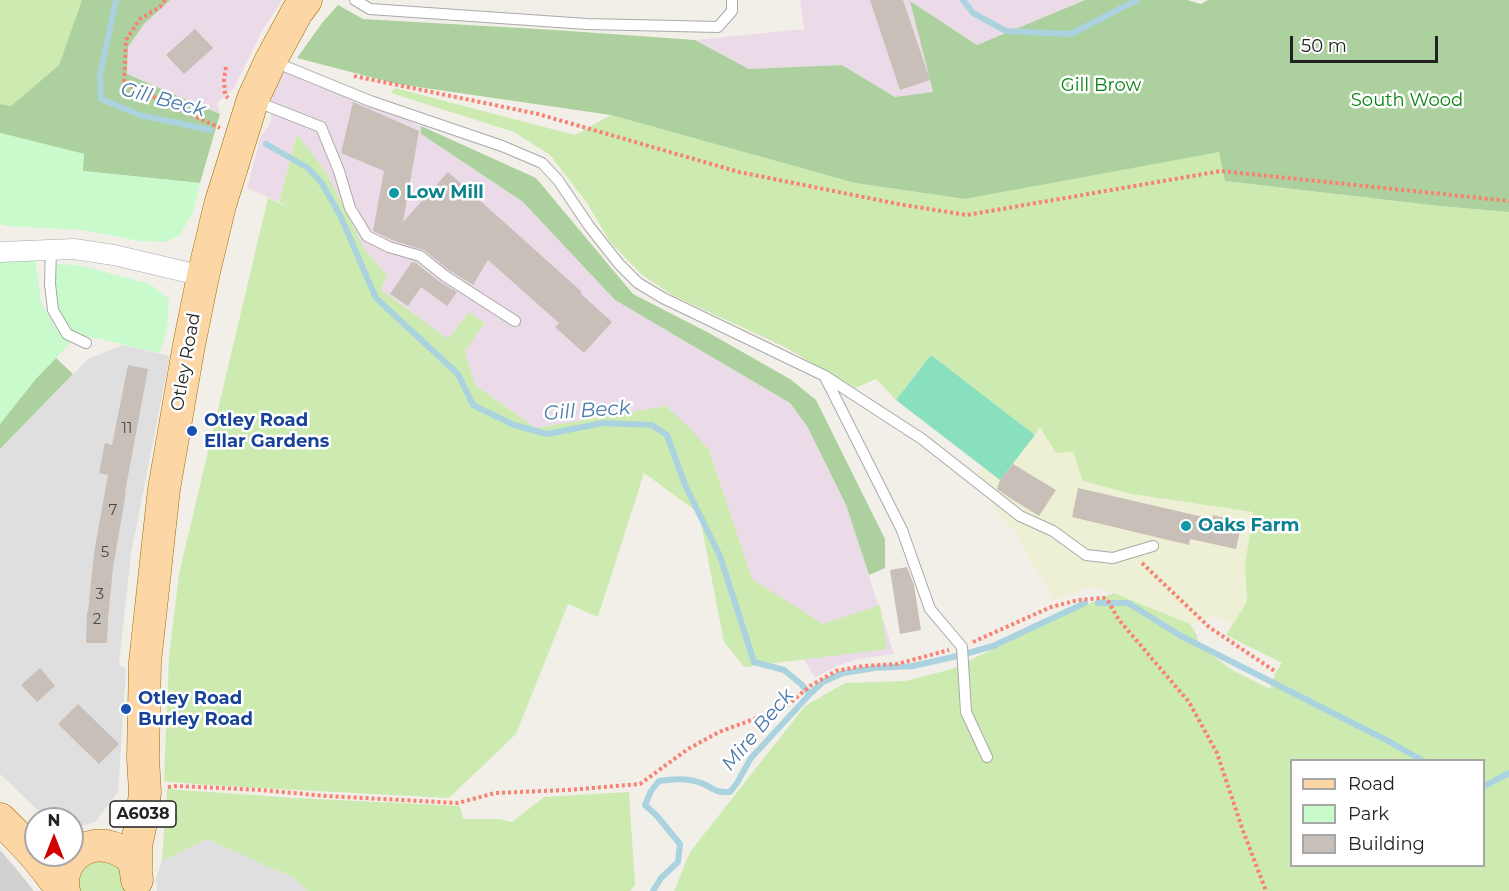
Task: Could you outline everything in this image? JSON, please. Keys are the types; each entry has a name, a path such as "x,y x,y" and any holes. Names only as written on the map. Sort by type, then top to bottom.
{"main road":[{"name":"A6038","path":"240,137 253,99 271,60 306,0"},
{"name":"Otley Road","path":"143,758 145,662 164,489 203,276 220,205 240,137"},
{"name":"A6038","path":"85,848 117,835 128,820 143,758"},
{"name":"A6038","path":"137,883 136,846 145,802 143,758"},
{"path":"16,831 63,891"},
{"path":"63,891 62,880 70,859 85,848 124,852 130,858 137,883"}],"street":[{"path":"0,252 74,249 114,255 203,276"}],"lane":[{"path":"355,0 370,9 587,24 718,27 732,11 732,0"},
{"path":"271,60 370,101 502,146 542,163 558,180 589,226 619,264 638,283 663,298 825,376 922,439 1020,516 1053,531 1086,555 1113,558 1153,546"},
{"path":"253,99 321,128 339,171 350,208 367,236 389,247 420,256 445,276 515,321"},
{"path":"51,249 50,284 53,310 67,334 86,343"},
{"path":"825,376 902,530 930,609 962,647 966,712 987,757"}],"path":[{"path":"165,0 140,19 126,40 124,83 240,137"},
{"path":"327,83 352,76 538,114 739,172 898,204 967,215 1221,171 1509,201"},
{"path":"1135,551 1143,564 1209,627 1276,672"},
{"path":"164,788 177,786 261,790 326,796 458,802 495,793 640,784 688,749 719,732 784,708 810,686 836,671 863,666 897,664 962,647 1051,607 1078,600 1104,598 1119,620 1189,702 1217,753 1266,891"}],"shaded area":[{"path":"170,0 282,0 262,31 234,88 217,103 220,114 127,74 128,47 144,24"},
{"path":"800,0 1085,0 977,45 911,2 933,93 895,97 842,65 749,69 695,40 804,29"},
{"path":"279,70 327,83 421,126 421,134 523,202 615,300 790,403 807,426 846,505 894,654 858,659 837,666 815,678 794,642 756,614 709,450 666,406 536,428 475,385 465,351 485,323 448,340 381,290 387,276 365,250 326,172 297,135 279,202 247,188 261,136 271,123 272,84"},
{"path":"123,345 170,356 131,554 119,664 126,669 118,792 95,822 84,825 84,807 34,807 0,774 0,449 88,359"},
{"path":"207,839 294,878 308,891 157,891 156,878 162,861"},
{"path":"0,850 18,871 34,891 0,891"}],"green space":[{"path":"0,0 82,0 59,65 11,106 0,104"},
{"path":"82,0 170,0 144,24 128,47 127,74 220,114 200,183 82,171 84,154 0,133 0,104 11,106 59,65"},
{"name":"Gill Brow","path":"1085,0 1187,0 1201,4 1208,0 1509,0 1509,212 1225,181 1219,152 965,199 855,183 611,115 397,84 297,58 338,5 363,19 695,40 749,69 842,65 895,97 933,92 910,1 977,45"},
{"path":"395,88 575,135 611,115 855,183 965,199 1219,151 1226,181 1509,212 1509,891 674,891 690,852 805,706 845,683 905,681 952,669 1057,617 1114,593 1190,624 1200,647 1234,671 1270,689 1282,663 1226,635 1247,602 1245,565 1253,512 1132,494 1083,481 1073,452 1056,453 1040,427 1035,435 931,355 896,400 876,379 855,388 783,346 672,295 641,274 610,242 587,203 550,155 514,132 391,93"},
{"path":"421,126 536,178 633,294 709,333 790,379 816,400 885,539 885,568 869,575 846,505 807,426 790,403 615,300 523,202 421,134"},
{"path":"0,133 84,154 83,171 200,183 193,212 180,235 165,242 140,241 82,230 0,224"},
{"path":"297,134 326,172 365,250 387,276 381,290 448,339 469,312 485,323 465,351 475,385 536,428 666,406 709,450 752,579 823,624 880,605 887,649 744,667 724,642 699,513 644,473 598,617 568,604 516,734 449,798 164,781 169,657 179,574 268,198 295,210 279,202"},
{"path":"35,259 41,302 60,335 71,342 35,380 0,424 0,261"},
{"path":"54,264 78,265 150,284 169,299 167,329 160,353 73,333 64,326 54,304"},
{"path":"931,355 1035,435 1000,480 896,400"},
{"path":"56,358 73,374 0,449 0,424 35,379"},
{"name":"Oaks Farm","path":"896,400 1035,435 1039,427 1073,452 1083,481 1132,494 1253,512 1245,565 1247,602 1235,624 1210,617 1191,625 1115,593 1092,587 1053,600 1015,532 998,516 989,497 971,485 983,467"},
{"path":"167,789 460,806 463,819 500,819 512,822 544,797 629,792 635,885 630,891 308,891 294,878 207,839 162,861"},
{"path":"105,860 121,867 127,891 78,891 79,877 83,868"}],"building":[{"path":"870,0 903,0 930,80 900,90"},
{"path":"195,29 213,48 184,74 166,55"},
{"path":"353,102 419,131 403,222 448,172 582,292 580,293 612,322 584,353 555,327 559,323 488,260 473,285 424,250 392,240 373,231 384,171 341,153"},
{"path":"412,262 457,292 447,306 421,287 408,306 390,294"},
{"path":"128,365 148,369 113,568 107,643 86,643 94,553 108,475 99,473 105,443 112,445"},
{"path":"1013,464 1056,490 1039,516 997,489 1000,480"},
{"name":"Oaks Farm","path":"1078,488 1212,519 1213,515 1242,522 1236,549 1190,539 1189,545 1072,517"},
{"path":"907,567 914,585 921,630 900,634 890,570"},
{"path":"40,668 55,686 37,702 21,685"},
{"path":"78,704 119,744 99,764 58,724"}],"waterway":[{"name":"Gill Beck","path":"116,0 100,76 101,99 140,115 210,130"},
{"name":"Gill Beck","path":"963,0 973,13 1006,31 1071,34 1137,0"},
{"name":"Gill Beck","path":"266,144 308,168 321,182 340,215 376,298 458,374 473,405 514,425 547,434 603,423 652,425 667,435 685,485 720,556 754,662 784,670 810,694"},
{"path":"965,654 993,646 1085,603"},
{"path":"1098,603 1128,603 1181,636 1420,759"},
{"name":"Mire Beck","path":"653,891 661,878 678,862 680,844 645,805 651,791 659,781 689,780 715,790 730,792 751,758 823,682 843,673 913,666 957,656"},
{"path":"1485,785 1509,773"}],"place":[{"name":"Low Mill","path":"394,193"},
{"name":"Otley Road Ellar Gardens","path":"192,431"},
{"name":"Oaks Farm","path":"1186,526"},
{"name":"Otley Road Burley Road","path":"126,709"}],"park label":[{"name":"South Wood","path":"1407,101"}]}
